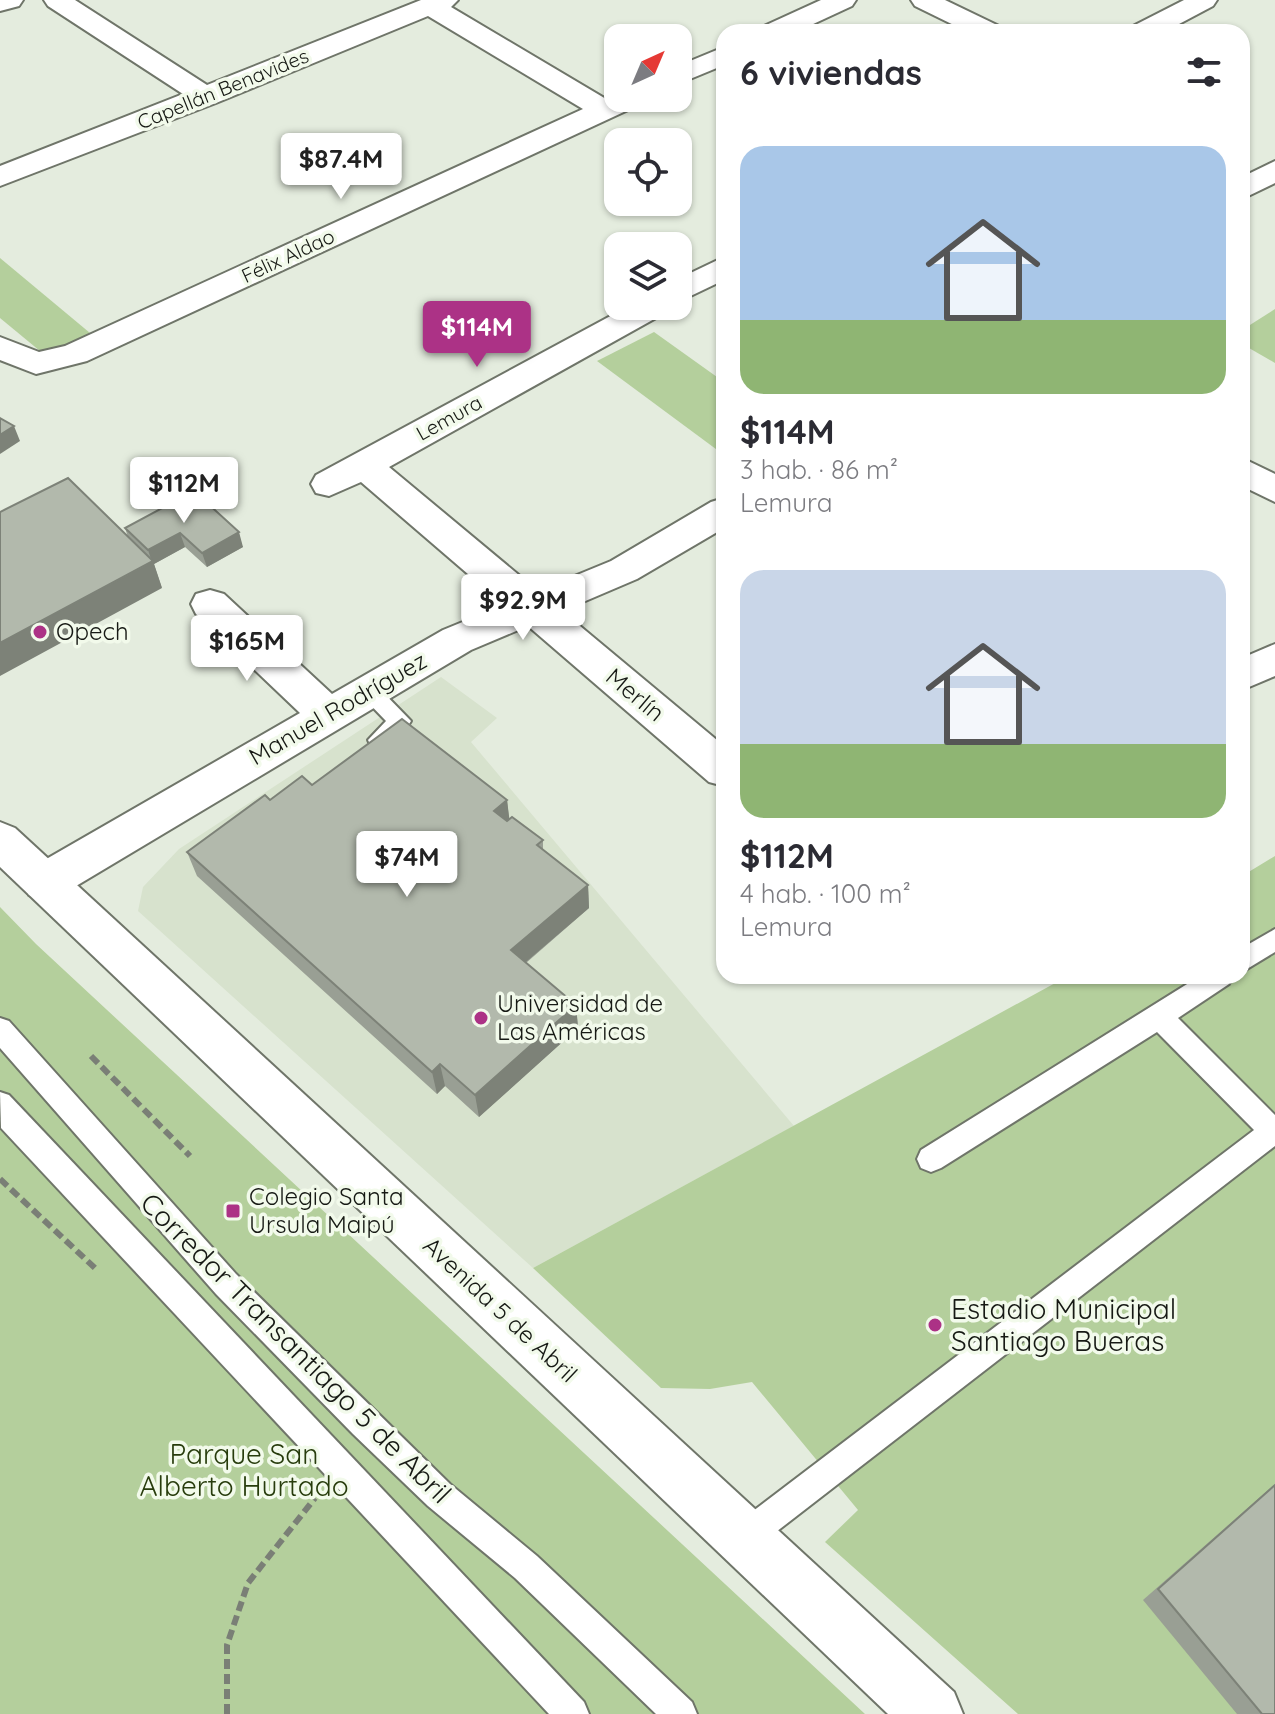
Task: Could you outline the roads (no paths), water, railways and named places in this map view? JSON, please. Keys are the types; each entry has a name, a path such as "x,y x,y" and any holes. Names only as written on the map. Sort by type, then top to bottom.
{"street":[{"path":"0,3 10,0"},
{"path":"57,0 206,97"},
{"path":"791,24 843,0"},
{"path":"924,0 973,24"},
{"path":"1158,24 1204,0"},
{"path":"438,3 604,96"},
{"name":"Capellán Benavides","path":"0,177 438,3"},
{"path":"692,70 716,59"},
{"name":"Félix Aldao","path":"0,347 36,363 75,354 604,110"},
{"path":"1250,159 1275,171"},
{"path":"1250,185 1275,171"},
{"path":"692,284 716,271"},
{"name":"Lemura","path":"329,484 628,320"},
{"name":"Merlín","path":"364,465 716,763"},
{"path":"1250,475 1275,490"},
{"name":"Manuel Rodríguez","path":"45,882 457,640 624,570 716,516"},
{"path":"210,604 328,715"},
{"path":"1250,671 1275,659"},
{"name":"Avenida 5 de Abril","path":"0,840 932,1714"}],"lane":[{"path":"359,755 400,724 368,691"},
{"path":"1250,956 1275,939"},
{"path":"931,1159 1208,984"},
{"path":"743,1538 1274,1130 1159,1017"},
{"name":"Corredor Transantiago 5 de Abril","path":"0,1029 154,1206 364,1423 439,1495 526,1567 680,1714"},
{"name":"Corredor Transantiago 5 de Abril","path":"0,1104 572,1714"}],"place":[{"name":"Opech","path":"40,632"},
{"name":"Universidad de Las Américas","path":"481,1018"},
{"name":"Colegio Santa Ursula Maipú","path":"233,1211"},
{"name":"Estadio Municipal Santiago Bueras","path":"935,1325"}],"park label":[{"name":"Parque San Alberto Hurtado","path":"244,1470"}]}
